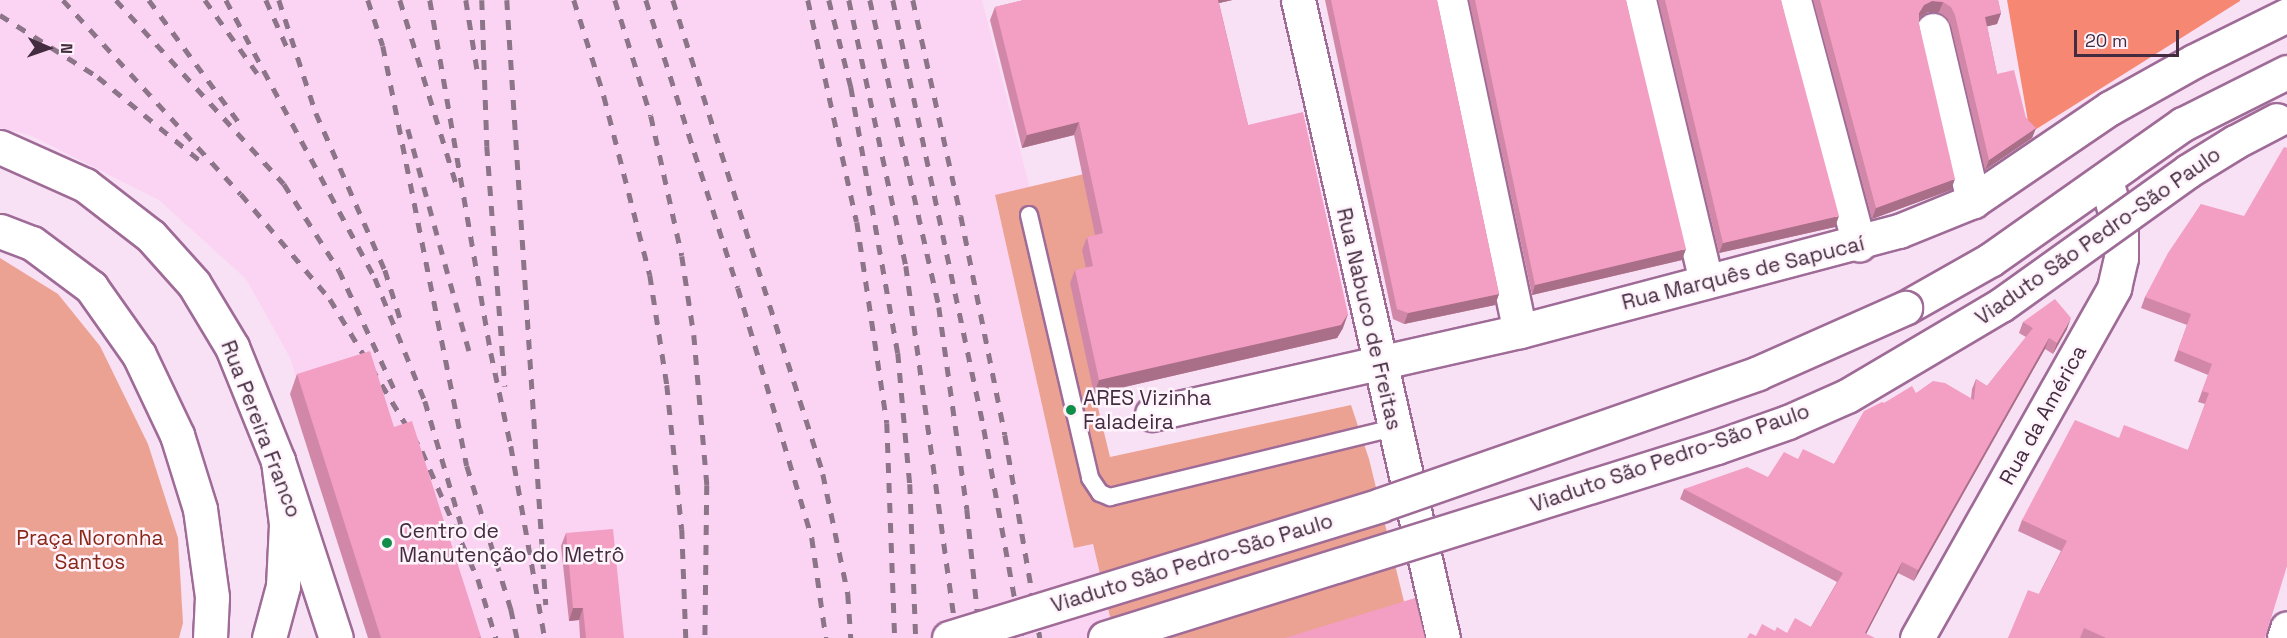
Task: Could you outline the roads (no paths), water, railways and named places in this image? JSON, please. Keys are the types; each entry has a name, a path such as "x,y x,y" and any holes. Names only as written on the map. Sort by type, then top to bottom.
{"main road":[{"name":"Rua Nabuco de Freitas","path":"1298,0 1443,638"},
{"path":"1450,0 1520,331"},
{"path":"1639,0 1706,281"},
{"path":"1794,0 1859,244"},
{"name":"Rua Marquês de Sapucaí","path":"1152,414 1520,331 1706,281 1859,244 1926,222 1973,201 2056,142 2110,108 2204,56 2287,15"},
{"path":"1933,30 1973,201"},
{"path":"2106,180 2183,124 2287,72"},
{"name":"Viaduto São Pedro-São Paulo","path":"1105,638 1717,447 1788,422 1847,396 2001,305 2188,171 2282,117"},
{"name":"Rua Pereira Franco","path":"0,147 85,185 151,236 194,284 232,348 278,461 336,638"},
{"name":"Viaduto São Pedro-São Paulo","path":"949,638 1380,505 1758,373 1905,308 1990,260 2106,180"},
{"name":"Rua da América","path":"1917,638 2114,288 2121,258 2121,234 2106,180"},
{"path":"0,231 32,243 91,287 139,355 177,435 200,509 212,597 210,638"},
{"path":"269,638 283,586 286,524 278,461"},
{"path":"2284,638 2287,628"}],"lane":[{"path":"1029,215 1090,478 1100,493 1110,497 1394,428"}],"railway":[{"path":"63,0 241,194 330,299 422,451 478,579 496,638"},
{"path":"116,0 284,184 339,270 397,395"},
{"path":"149,0 243,128"},
{"path":"205,0 257,73"},
{"path":"226,0 375,278 425,401 461,524"},
{"path":"266,0 287,47"},
{"path":"279,0 316,113 385,270 400,318"},
{"path":"368,0 383,46 467,466 511,609 517,638"},
{"path":"400,0 457,187"},
{"path":"430,0 491,353 511,446 545,638"},
{"path":"466,0 477,69"},
{"path":"482,0 487,146 505,386"},
{"path":"507,0 546,605"},
{"path":"574,0 604,96 650,275 667,385 682,529 686,638"},
{"path":"615,0 651,116 682,256 694,335 707,485 705,638"},
{"path":"646,0 738,288 812,538 826,638"},
{"path":"673,0 823,474 848,594 851,638"},
{"path":"808,0 857,222 887,423 895,638"},
{"path":"829,0 851,87 898,353 910,484 916,638"},
{"path":"849,0 906,266 957,638"},
{"path":"870,0 939,307 967,509 980,638"},
{"path":"893,0 984,429 1022,638"},
{"path":"913,0 961,216 1005,435 1040,638"},
{"path":"0,15 98,77 203,163"},
{"path":"408,129 470,354"}],"place":[{"name":"ARES Vizinha Faladeira","path":"1071,410"},
{"name":"Centro de Manutenção do Metrô","path":"387,543"}],"park label":[{"name":"Praça Noronha Santos","path":"90,550"}]}
